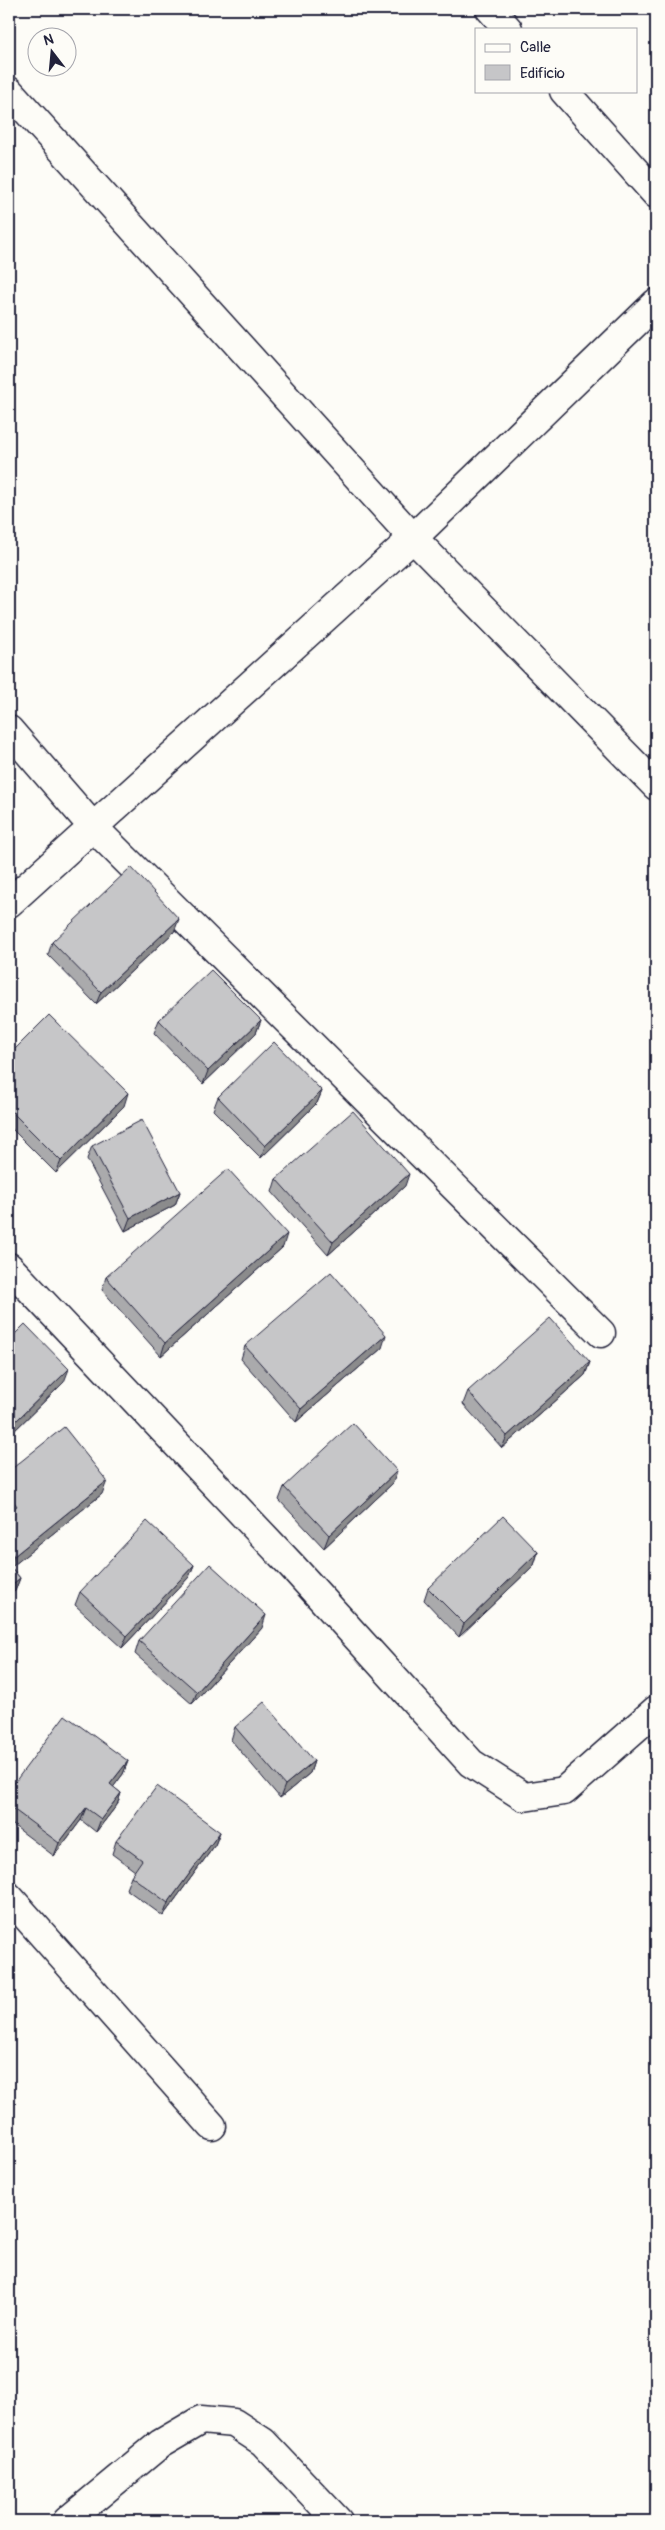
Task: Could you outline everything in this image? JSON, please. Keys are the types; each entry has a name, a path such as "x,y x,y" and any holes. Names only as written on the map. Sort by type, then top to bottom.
{"street":[{"path":"490,9 507,28"},
{"path":"9,91 413,538 656,786"},
{"path":"565,92 656,194"},
{"path":"9,903 413,538 656,302"},
{"path":"9,730 93,828 601,1333"},
{"path":"9,1267 292,1566 471,1763 524,1797 564,1791 656,1710"},
{"path":"9,1897 212,2126"},
{"path":"67,2521 160,2444 201,2420 234,2423 263,2442 338,2521"}],"building":[{"path":"131,867 179,919 101,992 52,942"},
{"path":"211,970 261,1020 208,1071 159,1020"},
{"path":"49,1015 128,1093 61,1161 9,1109 9,1055"},
{"path":"274,1042 322,1091 265,1146 218,1097"},
{"path":"353,1111 409,1174 333,1242 276,1179"},
{"path":"142,1120 180,1192 130,1218 92,1146"},
{"path":"228,1169 287,1234 165,1343 106,1277"},
{"path":"331,1272 386,1335 301,1409 245,1346"},
{"path":"550,1318 590,1362 507,1436 468,1391"},
{"path":"25,1324 69,1369 15,1422 9,1416 9,1340"},
{"path":"353,1423 397,1471 329,1535 284,1487"},
{"path":"64,1427 107,1481 14,1556 9,1549 9,1512 17,1506 9,1495 9,1471"},
{"path":"503,1516 538,1552 464,1624 428,1588"},
{"path":"147,1521 194,1565 127,1636 80,1592"},
{"path":"210,1564 266,1615 197,1692 139,1641"},
{"path":"9,1565 20,1578 9,1587"},
{"path":"264,1702 314,1761 285,1785 235,1727"},
{"path":"65,1715 128,1761 110,1784 121,1793 101,1819 86,1808 59,1843 9,1806 9,1790"},
{"path":"157,1786 220,1832 168,1903 131,1876 142,1860 116,1841"}]}
